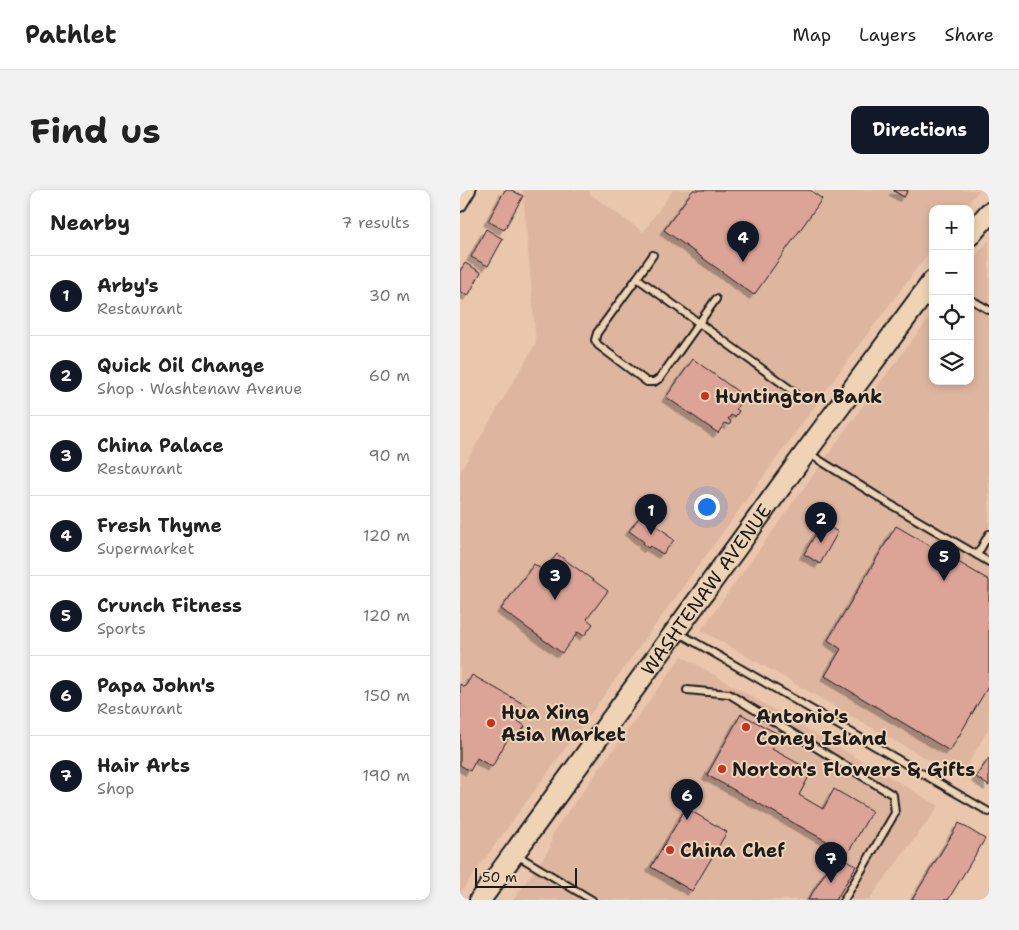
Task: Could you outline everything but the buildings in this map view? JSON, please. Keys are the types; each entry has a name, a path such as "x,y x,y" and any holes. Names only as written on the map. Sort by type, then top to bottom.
{"main road":[{"path":"974,230 989,213"},
{"name":"WASHTENAW AVENUE","path":"480,900 929,286"}],"street":[{"path":"460,205 469,190"}],"lane":[{"path":"653,256 597,333 595,340 598,345 647,382 654,382 660,378 716,299"},
{"path":"637,278 794,392"},
{"path":"974,301 989,310"},
{"path":"806,452 989,562"},
{"path":"977,555 989,534"},
{"path":"675,631 989,812"},
{"path":"687,690 728,694 893,795 895,813 844,900"},
{"path":"514,854 592,900"}],"shaded area":[{"path":"523,190 589,190 590,194 643,232 673,190 979,190 967,205 929,205 929,252 460,893 460,472 536,343"},
{"path":"989,240 989,728 960,778 701,630 876,388 929,318 929,385 974,385 974,259"},
{"path":"682,656 939,806 869,900 513,900 550,848 552,836 556,828"}],"place":[{"name":"Fresh Thyme","path":"743,262"},
{"name":"Huntington Bank","path":"705,396"},
{"name":"Arby's","path":"651,535"},
{"name":"Quick Oil Change","path":"821,543"},
{"name":"Crunch Fitness","path":"944,581"},
{"name":"China Palace","path":"555,600"},
{"name":"Hua Xing Asia Market","path":"491,723"},
{"name":"Antonio's Coney Island","path":"746,727"},
{"name":"Norton's Flowers & Gifts","path":"722,769"},
{"name":"Papa John's","path":"687,820"},
{"name":"China Chef","path":"670,850"},
{"name":"Hair Arts","path":"831,883"}]}
